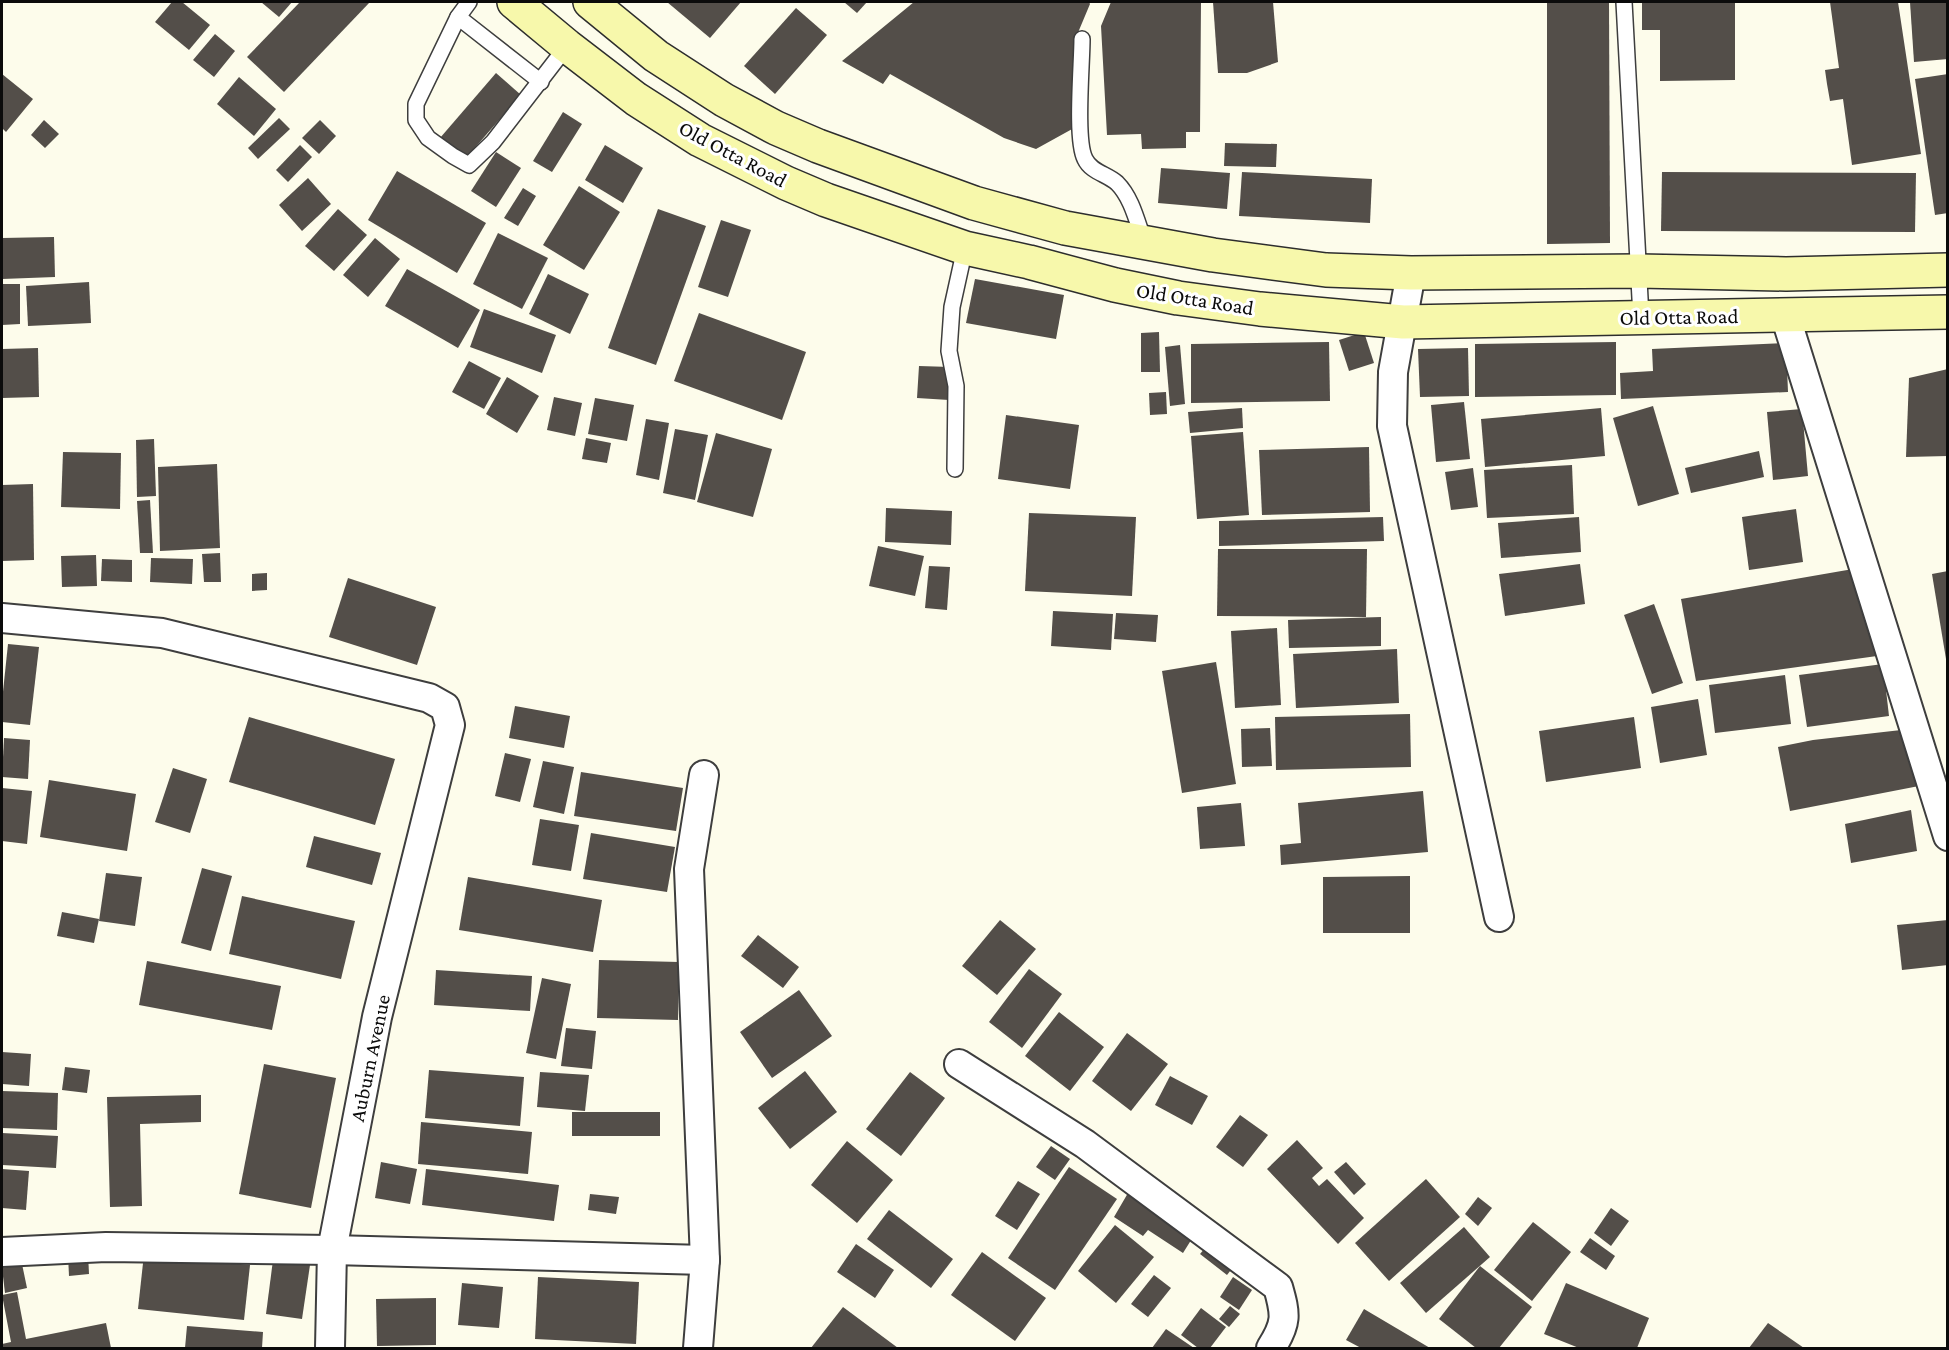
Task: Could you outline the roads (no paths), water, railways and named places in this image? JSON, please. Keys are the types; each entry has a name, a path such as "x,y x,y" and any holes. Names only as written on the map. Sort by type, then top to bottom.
{"main road":[{"name":"Old Otta Road","path":"514,2 636,99 700,140 786,183 826,200 965,248 1115,285 1178,298 1260,309 1403,322 1947,312"},
{"name":"Old Otta Road","path":"590,2 656,56 724,100 776,128 818,146 974,203 1065,228 1213,255 1326,270 1411,273 1639,271 1786,274 1947,270"}],"street":[{"path":"1411,273 1393,372 1392,426 1499,917"},
{"path":"1785,315 1947,836"},
{"name":"Auburn Avenue","path":"2,618 162,633 429,698 445,707 450,725 377,1017 332,1250 330,1348"},
{"path":"698,1348 705,1260 689,869 704,775"},
{"path":"959,1064 1085,1144 1278,1287 1285,1312 1280,1335 1271,1348"},
{"path":"2,1252 106,1247 332,1250 705,1260"}],"lane":[{"path":"469,2 458,17 416,104 416,120 428,138 469,165 493,142 567,46"},
{"path":"1624,2 1641,317"},
{"path":"458,17 541,82"},
{"path":"1082,39 1080,138 1085,159 1096,171 1116,182 1126,195 1144,241"},
{"path":"955,469 956,386 949,351 952,307 965,248"}]}
